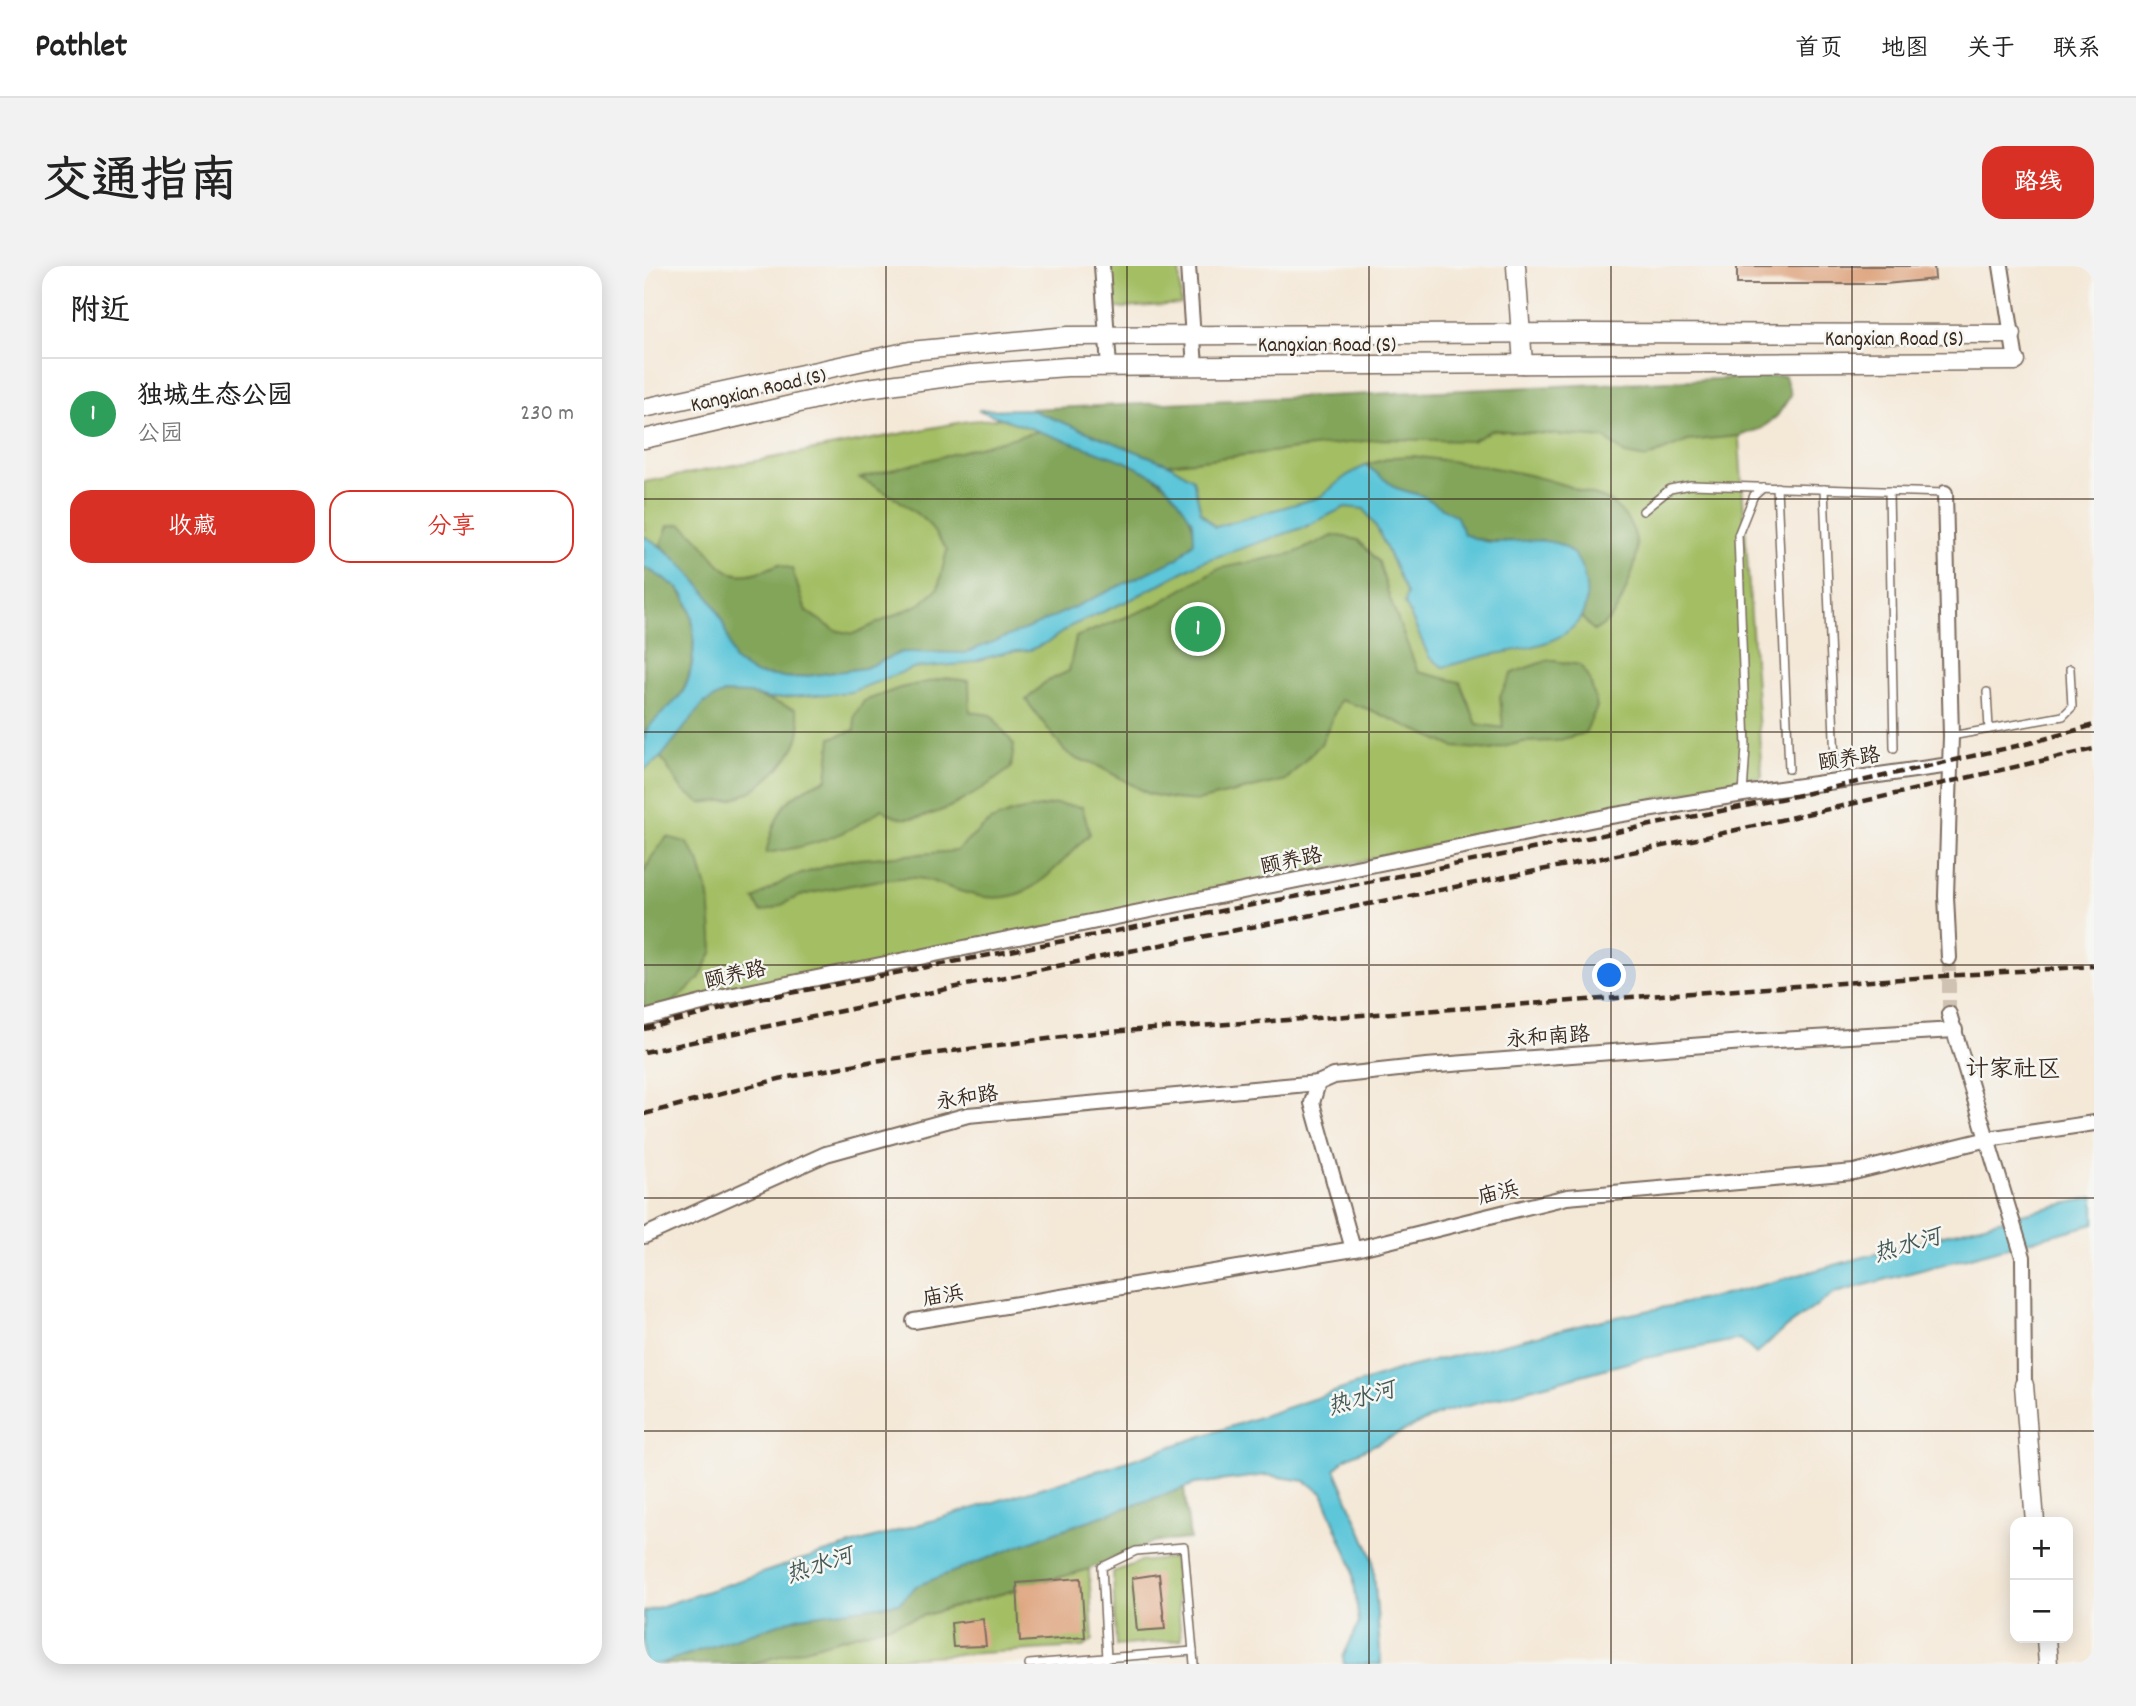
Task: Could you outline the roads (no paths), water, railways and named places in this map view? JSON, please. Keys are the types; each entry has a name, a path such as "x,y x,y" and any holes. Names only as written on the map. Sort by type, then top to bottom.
{"street":[{"path":"1102,266 1109,367"},
{"path":"1188,266 1195,367"},
{"path":"1516,266 1523,364"},
{"path":"2001,266 2016,361"},
{"name":"Kangxian Road (S)","path":"644,408 910,351 1010,340 1193,335 2012,334"},
{"name":"Kangxian Road (S)","path":"644,439 831,394 1021,369 2016,361"},
{"path":"1945,493 1951,736 1946,896 1948,958"},
{"name":"颐养路","path":"644,1018 743,993 1610,816 1950,765"},
{"path":"1949,1014 2023,1257 2024,1385 2035,1517"},
{"name":"永和南路","path":"1318,1083 1334,1076 1426,1066 1744,1042 1955,1030"},
{"path":"1318,1083 1312,1103 1353,1249"},
{"name":"永和路","path":"644,1236 826,1154 968,1115 1318,1083"},
{"name":"庙浜","path":"914,1321 1353,1249 1567,1197 1854,1172 1988,1139 2094,1123"},
{"path":"2046,1643 2048,1664"}],"lane":[{"path":"1643,511 1670,489 1691,485 1945,493"},
{"path":"1744,794 1746,747 1738,535 1754,495 1763,487"},
{"path":"1777,487 1789,769"},
{"path":"1824,489 1835,762"},
{"path":"1889,491 1894,748"},
{"path":"1951,736 2063,716 2072,707 2070,669"},
{"path":"1987,692 1989,729"},
{"path":"1107,1659 1102,1567 1136,1551 1184,1547 1194,1664"},
{"path":"1029,1664 1193,1651"}],"water":[{"path":"1029,409 1168,464 1193,479 1201,512 1215,527 1320,497 1346,476 1366,465 1396,488 1423,496 1457,517 1464,534 1473,538 1490,542 1542,541 1564,546 1577,559 1584,575 1586,601 1581,617 1571,629 1558,638 1542,644 1443,667 1429,657 1405,603 1407,594 1378,530 1364,509 1345,507 1305,527 1201,562 1132,599 1071,626 1048,642 1030,650 1007,652 965,664 913,668 851,692 769,699 750,694 724,693 704,703 661,757 644,770 645,733 682,693 691,670 694,641 690,612 680,590 644,567 644,536 678,561 708,595 721,618 734,660 755,674 793,678 865,668 902,652 965,653 1036,625 1177,559 1194,542 1193,522 1160,479 1124,461 978,410"},
{"name":"热水河","path":"2094,1197 2094,1224 1835,1293 1786,1327 1756,1354 1740,1339 1641,1359 1442,1413 1346,1458 1335,1469 1373,1559 1381,1664 1344,1664 1343,1657 1359,1623 1352,1566 1322,1493 1305,1481 1267,1475 1195,1484 1055,1532 916,1586 899,1603 800,1617 659,1664 644,1664 644,1612 804,1559 1110,1467 1405,1368 1607,1319 1729,1294 2021,1214"}],"tunnel":[{"path":"1949,958 1949,1014"}],"railway":[{"path":"644,1029 764,998 1294,897 1795,796 2030,743 2094,725"},
{"path":"644,1052 1125,952 1683,842 2094,749"},
{"path":"644,1114 783,1078 874,1061 1094,1033 2094,966"}],"place":[{"name":"独城生态公园","path":"1198,629"}],"district":[{"name":"计家社区","path":"2013,1068"}]}
